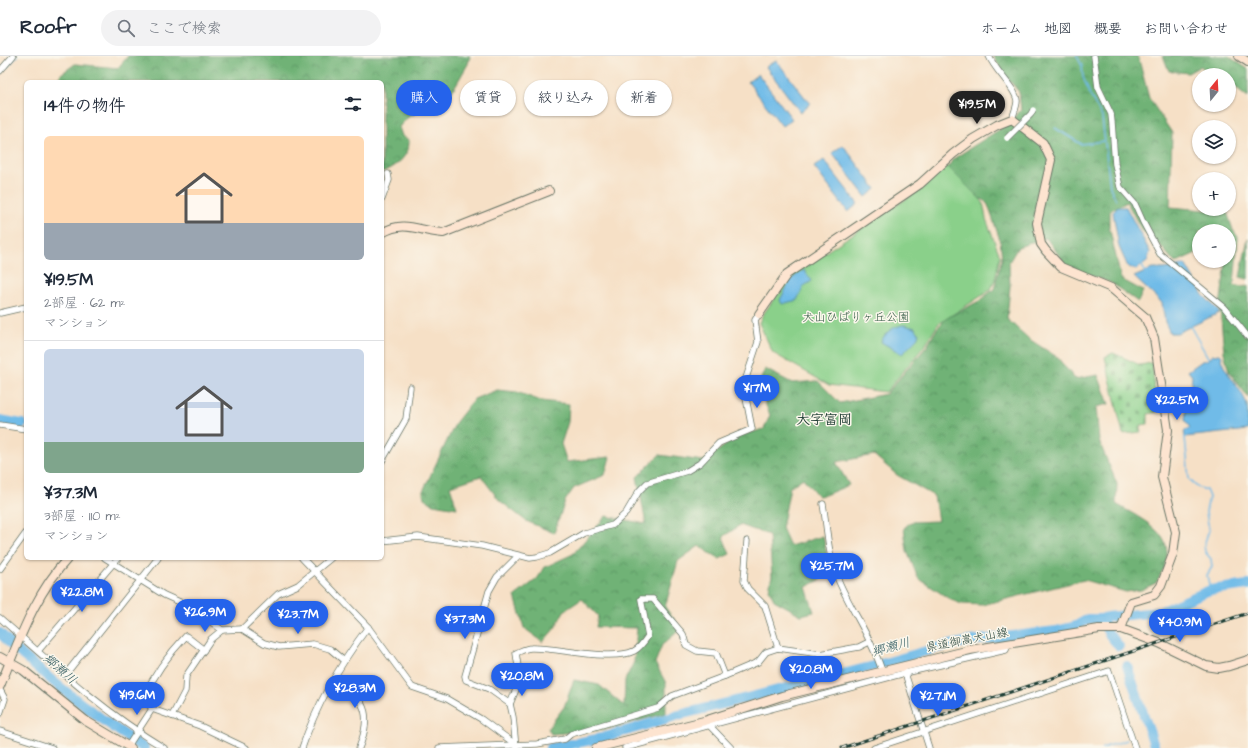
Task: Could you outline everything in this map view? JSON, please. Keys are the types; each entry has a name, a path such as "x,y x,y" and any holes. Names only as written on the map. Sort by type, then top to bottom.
{"street":[{"path":"0,71 13,56"},
{"path":"989,56 997,72 1015,92 1017,100 1012,119"},
{"path":"1094,56 1098,87 1111,118 1115,164 1120,187 1135,204 1160,254 1226,309 1248,337"},
{"path":"1239,56 1248,62"},
{"path":"1007,138 1031,114 1033,110"},
{"path":"384,541 418,537 482,546 530,558 550,553 584,533 613,525 626,513 639,491 647,484 687,471 700,463 719,443 752,429 745,393 745,381 758,342 755,320 787,274 920,184 953,154 968,143 997,125 1012,119"},
{"path":"1012,119 1042,143 1051,160 1037,223 1041,244 1061,267 1095,280 1116,292 1145,317 1154,338 1168,430 1162,477 1176,532 1173,554 1160,588 1154,595 1131,602 1119,628"},
{"path":"384,194 389,180 388,174"},
{"path":"384,232 398,225 414,227 430,233 443,233 548,191"},
{"path":"0,313 24,307"},
{"path":"384,458 406,419 410,387"},
{"path":"0,425 24,428"},
{"path":"823,504 836,574 846,598 878,658 881,669"},
{"path":"1,566 24,536"},
{"path":"747,541 744,581 748,589 765,606 778,648"},
{"path":"510,704 482,685 466,680 465,676 487,596 497,577 518,556"},
{"path":"0,686 4,663 12,654 48,581 66,560"},
{"path":"108,560 164,595 191,607 222,630"},
{"path":"38,651 116,560"},
{"path":"65,675 156,560"},
{"path":"304,560 368,627 412,687 447,700 481,718 515,746"},
{"path":"242,629 278,594 298,586 329,560"},
{"path":"515,746 513,717 510,704 520,680 516,652 530,648 580,654 620,654 633,651 643,644 648,636 641,599 653,599 664,610 683,634 686,645 690,649 716,654 725,676"},
{"path":"0,618 82,691 138,732 164,748"},
{"path":"302,748 316,713 336,677 343,660 368,627"},
{"name":"県道御嵩犬山線","path":"596,748 707,724 782,696 881,669 904,670 970,650 1099,629 1119,628 1158,643 1206,666 1219,668 1248,660"},
{"path":"172,716 185,691 186,676 211,639 222,630 242,629 264,643 279,647 313,644 330,649 343,660"},
{"path":"204,650 186,636 172,651 151,682 144,697 152,709 246,748"},
{"path":"439,748 515,746 565,739 571,734 658,708 672,696 758,662 766,652 778,648 820,654 859,647 869,642"},
{"path":"0,657 4,663 24,670 86,721 129,747 152,709"},
{"path":"625,748 904,670 929,748"},
{"path":"874,748 1109,671 1135,748"},
{"path":"336,677 359,698 365,710 363,738 359,748"},
{"path":"0,690 5,699 0,714"},
{"path":"707,724 731,748"},
{"path":"0,731 52,748"}],"green space":[{"path":"128,56 470,56 468,64 452,92 452,80 396,80 396,116 411,116 399,127 402,136 409,140 409,146 405,156 397,164 384,171 384,80 57,80 61,74 75,64 118,68"},
{"path":"993,56 1138,56 1149,98 1172,133 1170,207 1192,209 1192,216 1228,216 1231,224 1192,224 1192,255 1175,263 1160,245 1141,229 1127,202 1109,211 1109,226 1121,279 1143,291 1138,302 1111,283 1067,266 1046,238 1018,247 1009,262 1010,286 1007,319 1029,339 1057,357 1075,379 1098,375 1109,404 1096,407 1099,441 1117,484 1116,504 1149,524 1162,537 1166,545 1166,561 1162,573 1156,583 1141,590 1126,592 1084,580 982,605 962,604 951,600 918,578 907,551 904,528 911,522 938,521 934,496 897,475 874,455 836,462 849,485 825,495 818,496 803,478 790,487 782,528 790,546 823,536 829,567 820,580 806,587 814,612 801,615 774,600 769,589 772,576 769,535 740,525 723,537 730,554 719,559 699,546 678,561 665,607 681,629 662,645 655,663 666,683 666,713 602,730 551,734 548,728 564,707 574,680 599,685 624,706 625,680 634,662 637,628 596,627 598,616 582,599 564,611 555,628 543,642 524,628 515,596 537,579 545,567 573,554 606,516 646,524 637,477 659,455 704,461 738,436 764,429 770,415 758,386 765,369 792,383 818,381 840,403 886,394 927,346 938,327 947,318 979,301 994,289 1002,258 1000,240 988,205 984,200 978,198 947,169 953,159 1005,126 1021,110 1019,92 1004,74"},
{"path":"1163,56 1228,56 1248,69 1248,98 1236,89 1236,68 1203,68 1201,66 1192,68 1192,71 1188,73 1169,71"},
{"name":"犬山ひばりヶ丘公園","path":"947,166 983,202 986,219 1000,256 995,280 989,291 938,324 926,344 886,392 829,385 773,353 759,323 762,316 791,275 921,189"},
{"path":"1236,234 1238,237 1236,261"},
{"path":"1248,238 1248,279 1247,279 1240,277"},
{"path":"1225,268 1235,268 1234,285 1241,287 1248,286 1248,397 1229,372 1224,352 1220,307"},
{"path":"1113,353 1140,365 1152,363 1157,412 1148,414 1148,424 1141,425 1141,432 1123,434 1105,357"},
{"path":"497,390 517,392 541,401 569,404 568,422 561,444 567,462 610,457 605,475 574,488 565,501 554,533 526,521 499,500 481,476 450,486 457,508 433,504 424,498 423,491 456,422 474,399"}],"water":[{"path":"776,60 810,104 800,112 766,67"},
{"path":"758,74 792,119 782,126 748,82"},
{"path":"843,145 876,189 866,197 832,153"},
{"path":"824,160 858,204 848,212 814,167"},
{"path":"1118,207 1126,207 1150,252 1147,262 1136,270 1128,267 1119,247 1113,212"},
{"path":"1185,264 1203,295 1218,310 1219,313 1177,333 1170,333 1165,322 1162,303 1134,277 1152,269 1165,269"},
{"path":"804,270 812,281 804,286 797,300 782,304 780,300 791,279"},
{"path":"904,325 915,328 919,333 917,339 902,354 881,342 890,330"},
{"path":"1220,354 1222,356 1221,359 1223,365 1245,399 1248,414 1248,430 1185,437 1184,431 1190,428 1185,420 1186,409 1192,406 1193,399 1190,395 1192,376 1188,371 1202,361 1210,359 1212,355"}],"waterway":[{"path":"7,67 17,56"},
{"path":"1077,56 1082,66 1083,77 1090,95 1102,117 1110,187 1116,200"},
{"path":"1055,128 1081,144 1104,141"},
{"path":"1142,265 1145,273"},
{"path":"1190,326 1210,361"},
{"path":"0,420 22,424"},
{"path":"1187,436 1185,437 1189,479 1197,487 1206,490 1209,497 1206,512 1209,530 1204,545 1205,552 1211,559 1212,567 1207,575 1210,590"},
{"name":"郷瀬川","path":"550,748 602,738 679,715 878,665 940,647 970,641 1056,631 1076,626 1088,619 1101,619 1107,617 1159,612 1210,590 1248,585"},
{"name":"郷瀬川","path":"1102,621 1109,634 1119,646"},
{"name":"郷瀬川","path":"0,633 23,656 69,695 144,748"},
{"name":"郷瀬川","path":"1127,666 1155,748"},
{"path":"1102,748 1127,740"}],"railway":[{"path":"842,748 1248,613"}],"district":[{"name":"大字富岡","path":"824,420"}]}
